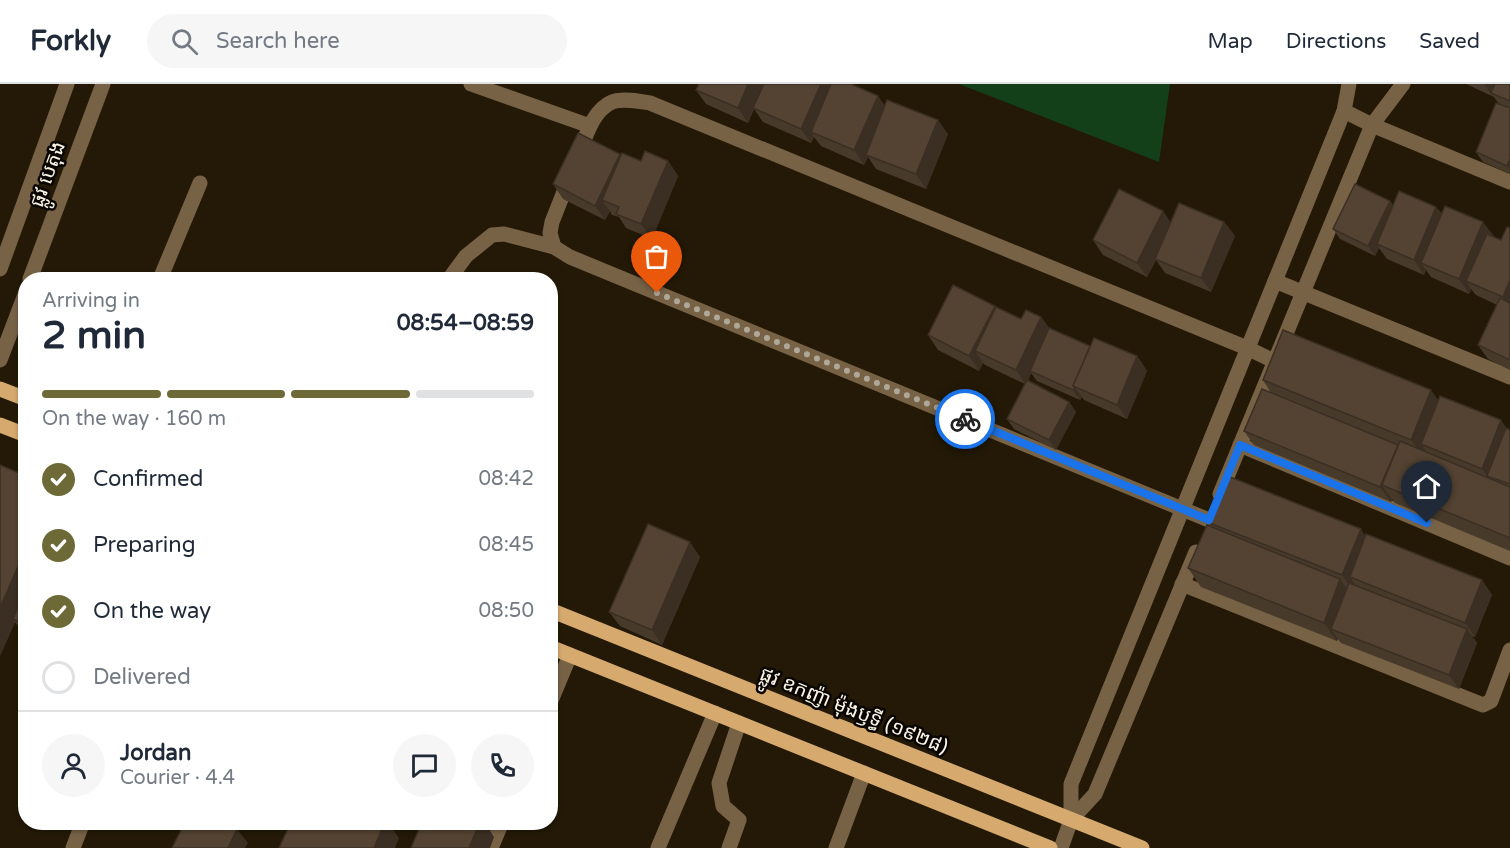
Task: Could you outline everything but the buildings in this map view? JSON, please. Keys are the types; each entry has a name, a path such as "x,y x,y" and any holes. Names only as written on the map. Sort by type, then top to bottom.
{"main road":[{"path":"0,389 18,396"},
{"path":"0,425 18,432"},
{"name":"ផ្លូវ ឧកញ៉ា ម៉ុងឫទ្ធី (១៩២៨)","path":"558,613 1142,848"},
{"path":"558,650 1050,848"}],"street":[{"name":"ផ្លូវ បេតុង","path":"0,269 68,84"},
{"name":"ផ្លូវ បេតុង","path":"33,272 103,84"},
{"path":"471,84 590,126"},
{"path":"1071,820 1071,784 1344,111 1349,84"},
{"path":"1060,848 1071,820 1095,794 1372,125 1403,84"},
{"path":"554,247 550,233 552,222 590,126 601,109 613,102 632,100 650,103 1274,361"},
{"path":"1344,111 1372,125 1510,182"},
{"path":"162,272 200,183"},
{"path":"454,272 466,256 492,236 504,234 554,247 570,257 1182,508 1204,531"},
{"path":"1275,281 1510,377"},
{"path":"0,360 18,313"},
{"path":"1240,445 1510,558"},
{"path":"1182,584 1483,705 1491,701 1510,650"},
{"path":"558,684 570,655"},
{"path":"658,848 714,713"},
{"path":"729,848 740,820 723,806 719,783 739,723"},
{"path":"836,848 864,773"},
{"path":"73,848 80,830"},
{"path":"491,848 499,830"}],"green space":[{"path":"959,84 1170,84 1159,162"}],"way so far":[{"path":"657,293 965,419"}],"route":[{"path":"965,419 1209,520 1240,445 1427,523"}]}
